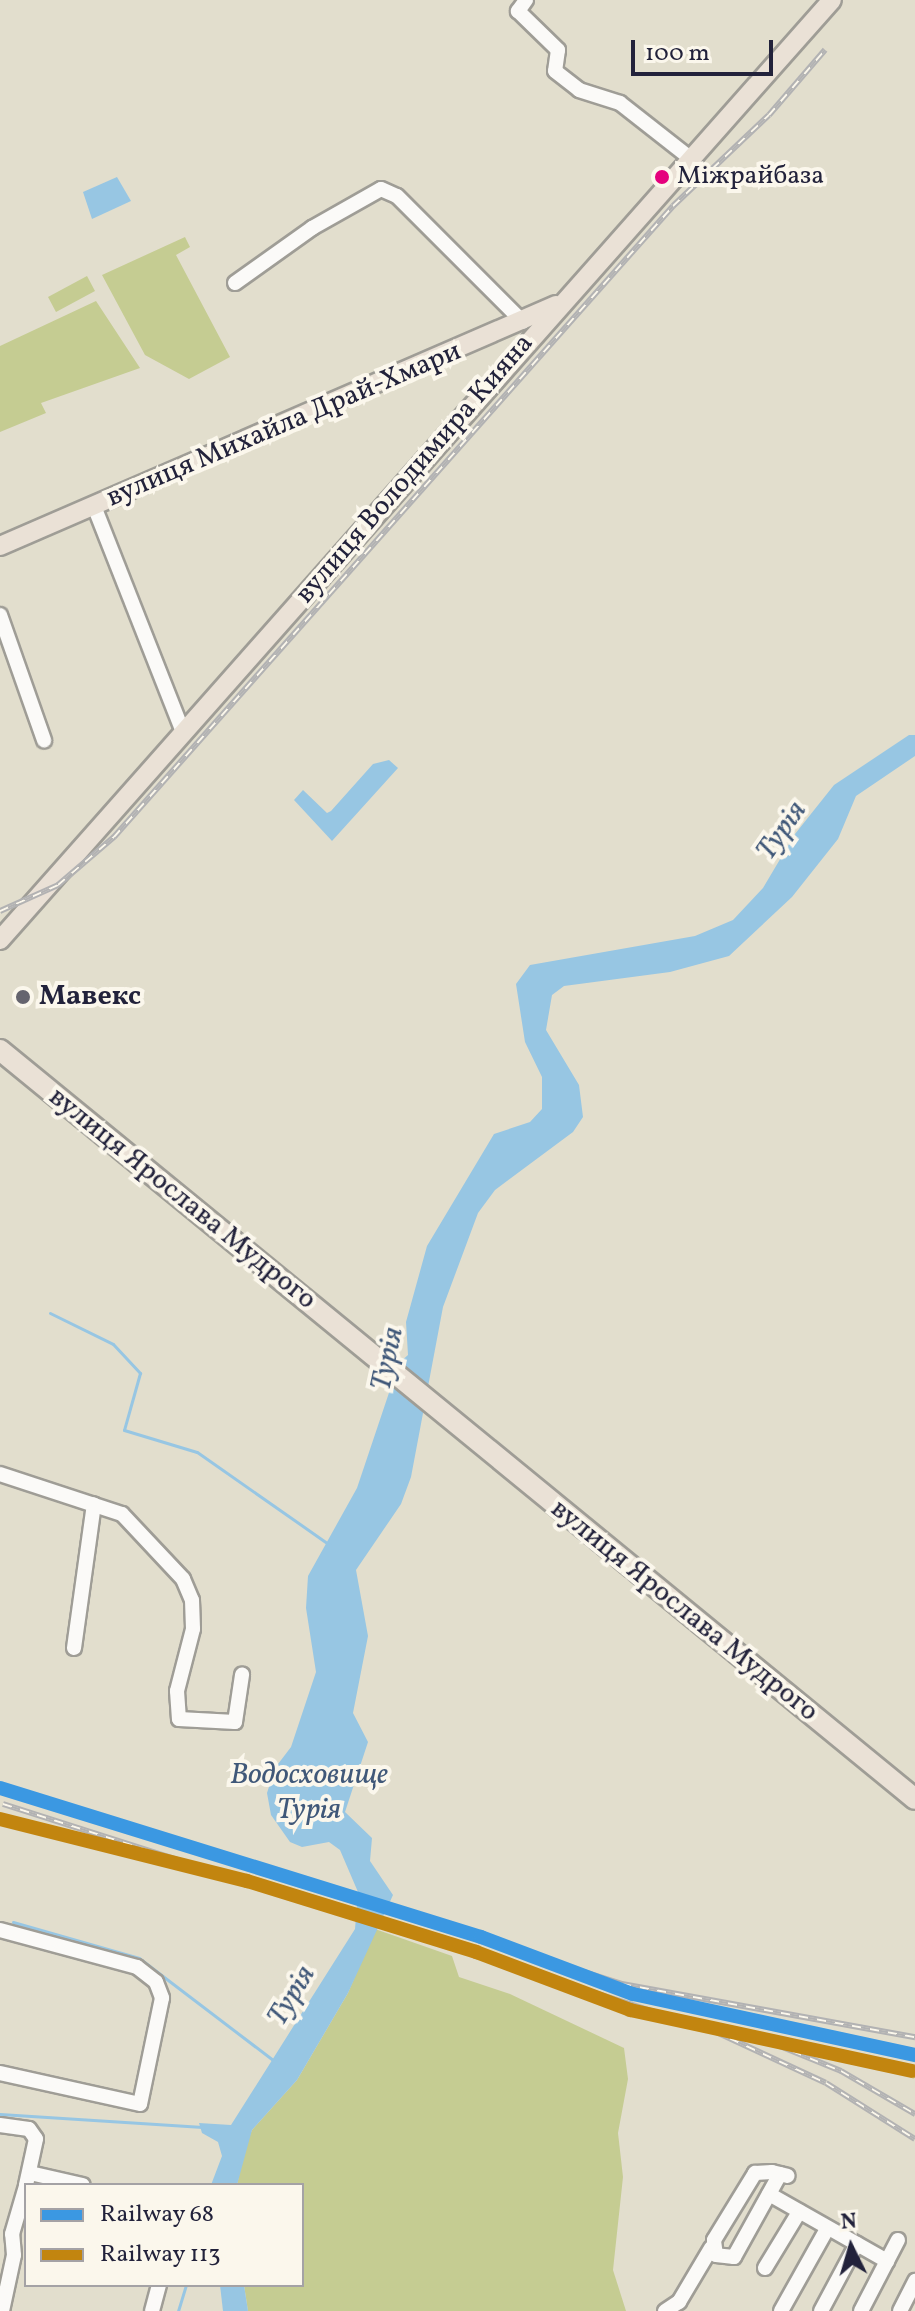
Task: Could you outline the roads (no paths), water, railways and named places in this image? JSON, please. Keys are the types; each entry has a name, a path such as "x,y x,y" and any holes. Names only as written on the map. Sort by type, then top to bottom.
{"highway":[{"name":"вулиця Ярослава Мудрого","path":"0,1050 915,1799"}],"main road":[{"name":"вулиця Володимира Кияна","path":"0,940 832,0"},
{"name":"вулиця Михайла Драй-Хмари","path":"0,546 483,340 565,300"},
{"path":"483,340 505,366"}],"street":[{"path":"526,0 518,11 558,50 555,71 579,90 620,103 690,158"},
{"path":"235,283 312,228 381,189 397,196 523,322"},
{"path":"94,506 183,732"},
{"path":"0,615 44,740"},
{"path":"0,1474 122,1514 190,1593 193,1629 175,1715 235,1722 242,1675"},
{"path":"74,1648 94,1504"},
{"path":"0,1930 137,1967 156,1982 162,1998 140,2104 0,2073"},
{"path":"0,2125 33,2133 37,2145 27,2182"},
{"path":"665,2311 679,2302 755,2173 784,2175 769,2194 734,2257 725,2260 711,2248"},
{"path":"2,2311 14,2255 12,2234 24,2192"},
{"path":"769,2194 887,2261"},
{"path":"765,2268 799,2212"},
{"path":"781,2311 827,2229"},
{"path":"861,2311 898,2240"},
{"path":"821,2311 857,2244"},
{"path":"900,2311 915,2281"},
{"path":"152,2311 158,2287"}],"water":[{"path":"117,177 131,201 92,219 83,192"},
{"name":"Водосховище Турія","path":"909,735 915,735 915,756 856,796 838,839 792,897 729,956 670,972 564,986 552,995 546,1030 579,1085 583,1117 573,1132 495,1190 478,1213 443,1307 411,1477 401,1504 356,1570 368,1636 353,1713 368,1742 345,1812 372,1838 370,1861 393,1895 348,1993 297,2080 252,2130 238,2183 212,2183 222,2156 218,2142 202,2133 199,2123 231,2125 355,1929 358,1892 340,1850 329,1842 302,1847 290,1842 271,1815 267,1793 275,1768 291,1747 316,1672 306,1608 308,1576 357,1488 399,1363 408,1355 406,1322 427,1246 494,1134 530,1122 542,1109 542,1077 525,1042 516,984 530,965 695,936 733,920 763,888 795,834 834,785"},
{"path":"389,760 398,768 332,841 294,800 303,790 327,813 373,764"},
{"path":"220,2287 244,2287 248,2311 223,2311"}],"waterway":[{"path":"50,1313 113,1344 140,1373 124,1430 197,1452 330,1545"},
{"path":"13,1922 139,1958 274,2061"},
{"path":"0,2114 203,2127"},
{"path":"178,2311 185,2287"}],"railway":[{"path":"0,911 58,885 114,837 673,206 769,115 825,50"},
{"path":"3,1804 714,2031 826,2083 915,2139"},
{"path":"508,1948 622,1984 915,2037"},
{"path":"743,2031 841,2071 915,2114"}],"rail line":[{"name":"68","path":"0,1788 481,1937 633,1994 915,2055"},
{"name":"113","path":"0,1819 247,1881 476,1952 630,2010 912,2071"}],"place":[{"name":"Міжрайбаза","path":"662,177"},
{"name":"Мавекс","path":"23,997"}],"water label":[{"name":"Турія","path":"782,831"},
{"name":"Турія","path":"388,1359"},
{"name":"Турія","path":"292,1996"}]}
